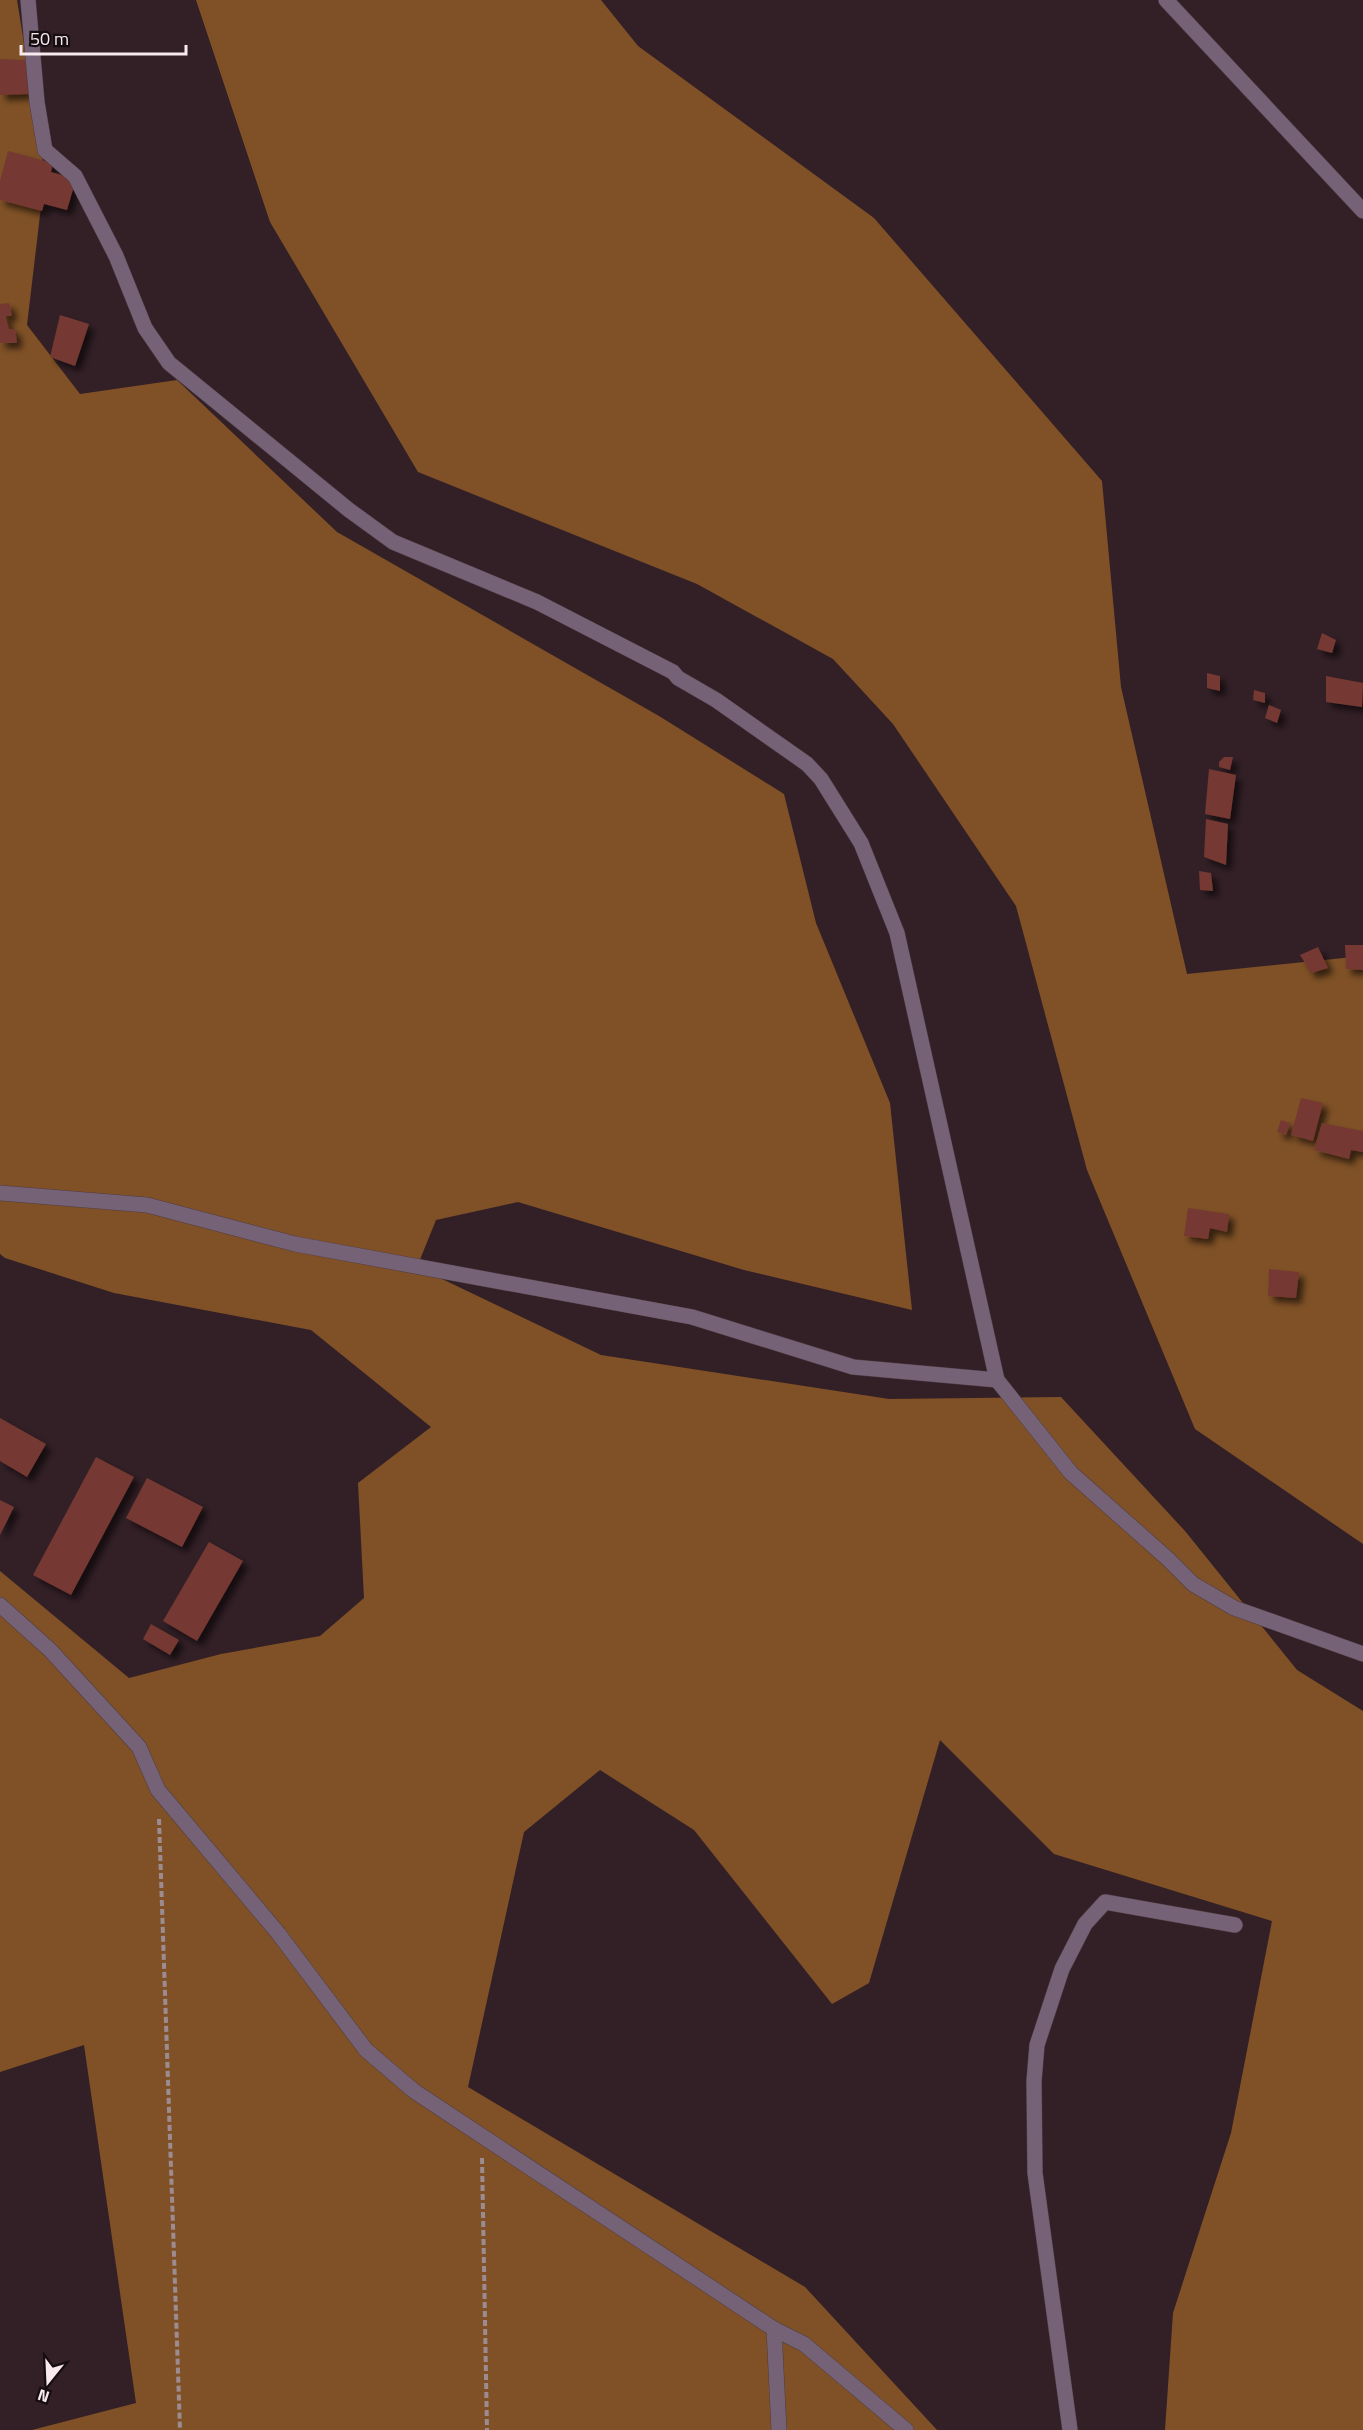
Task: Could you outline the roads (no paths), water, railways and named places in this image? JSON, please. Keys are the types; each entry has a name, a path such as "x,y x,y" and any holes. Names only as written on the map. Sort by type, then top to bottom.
{"street":[{"path":"28,0 37,102 45,150 75,176 116,256 145,328 169,363 349,510 393,542 537,602 673,672 678,678 716,700 807,764 821,779 861,843 897,933 997,1380 1071,1473 1193,1584 1234,1608 1363,1654"},
{"path":"1166,0 1363,211"},
{"path":"0,1194 147,1205 295,1244 692,1317 854,1367 997,1380"},
{"path":"0,1605 50,1650 139,1747 158,1790 278,1933 366,2050 414,2091 774,2328 804,2344 906,2430"},
{"path":"1070,2430 1035,2173 1034,2082 1037,2046 1055,1990 1062,1969 1085,1924 1105,1902 1235,1924"},
{"path":"774,2328 779,2430"}]}
